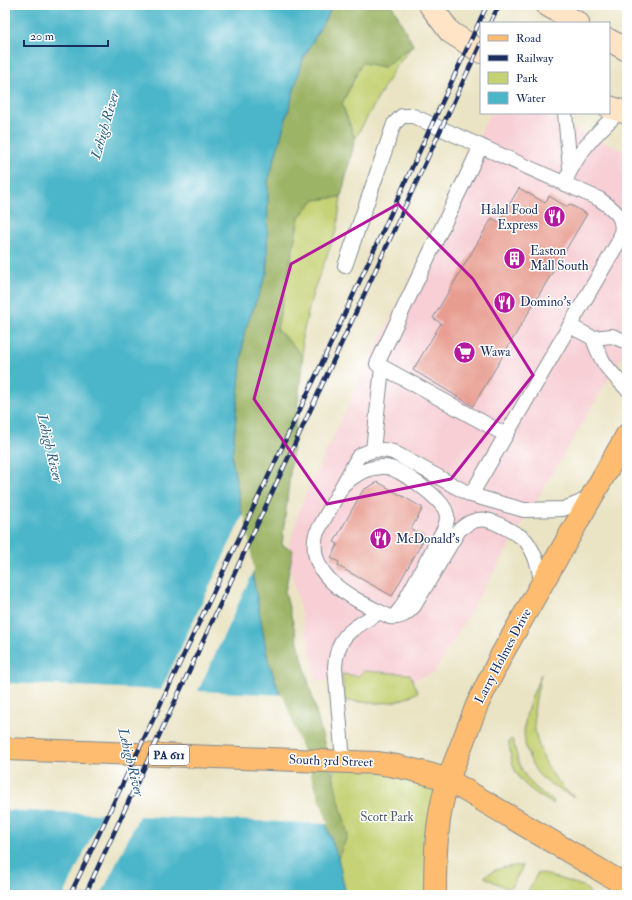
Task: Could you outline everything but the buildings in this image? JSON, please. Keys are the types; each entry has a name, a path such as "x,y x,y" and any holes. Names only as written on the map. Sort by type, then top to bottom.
{"main road":[{"name":"Larry Holmes Drive","path":"435,895 440,804 477,705 502,654 627,435"},
{"name":"South 3rd Street","path":"5,749 338,761 394,765 448,780 627,886"}],"street":[{"path":"430,5 450,32 480,51"},
{"path":"547,5 576,22"},
{"path":"610,41 627,50"}],"lane":[{"path":"564,184 570,168 592,137 621,111"},
{"path":"566,114 570,168"},
{"path":"345,266 394,124 402,116 413,116 599,199 613,209 622,222 622,231 619,241 471,495"},
{"path":"481,146 377,364 506,436"},
{"path":"570,326 593,338 612,336 627,342"},
{"path":"593,338 599,356 605,367 627,389"},
{"path":"373,450 382,368"},
{"path":"542,584 537,560 526,540 494,521 479,518 469,521 458,530 414,606 406,614 394,617 380,612 346,594 335,585 319,565 313,544 316,534 358,457 373,450 383,449 393,452 471,495 524,510 563,509 579,503 594,494"},
{"path":"343,484 360,472 374,467 387,466 437,497 446,511 448,519 445,527 401,608 394,617"},
{"path":"338,761 335,675 336,655 341,639 348,632 380,612"}],"highlighted area":[{"path":"398,204 473,279 533,375 451,479 327,504 254,399 291,264"}],"shaded area":[{"path":"490,114 539,114 627,152 627,348 434,673 395,686 317,680 287,553 301,504"}],"green space":[{"path":"333,5 392,5 413,45 384,67 362,63 342,104 355,139 341,197 314,200 299,217 277,329 303,356 282,545 293,550 285,592 348,835 338,858 268,660 232,458 244,333 267,273 268,182 303,59"},
{"path":"413,45 395,68 355,139 342,104 362,62 384,67"},
{"path":"341,197 337,229 313,292 302,337 303,356 277,329 299,217 314,200"},
{"path":"364,671 410,674 418,692 408,697 391,702 374,703 345,701 342,674 358,676"},
{"path":"541,674 535,701 534,718 538,743 548,768 564,789 574,797 552,785 540,776 532,764 526,746 524,736 526,715"},
{"path":"511,739 513,740 518,761 526,776 537,789 554,801 553,804 526,786 520,779 512,764 509,741"},
{"name":"Scott Park","path":"333,761 448,780 435,895 346,895 338,858"},
{"path":"523,866 512,886 506,888 484,877 500,868"},
{"path":"538,872 583,886 591,895 528,895 527,893"}],"water":[{"name":"Lehigh River","path":"5,5 333,5 303,59 268,182 267,273 244,333 232,458 268,660 338,858 346,895 5,895"}],"pier":[{"path":"244,513 254,570 198,691 283,695 328,824 139,816 101,895 64,895 102,814 5,810 5,683 161,690"}],"railway":[{"path":"70,895 320,367 487,5"},
{"path":"490,22 499,5"},
{"path":"85,895 480,45"}],"place":[{"name":"Halal Food Express","path":"554,217"},
{"name":"Easton Mall South","path":"515,258"},
{"name":"Domino's","path":"504,302"},
{"name":"Wawa","path":"464,352"},
{"name":"McDonald's","path":"380,539"}]}
